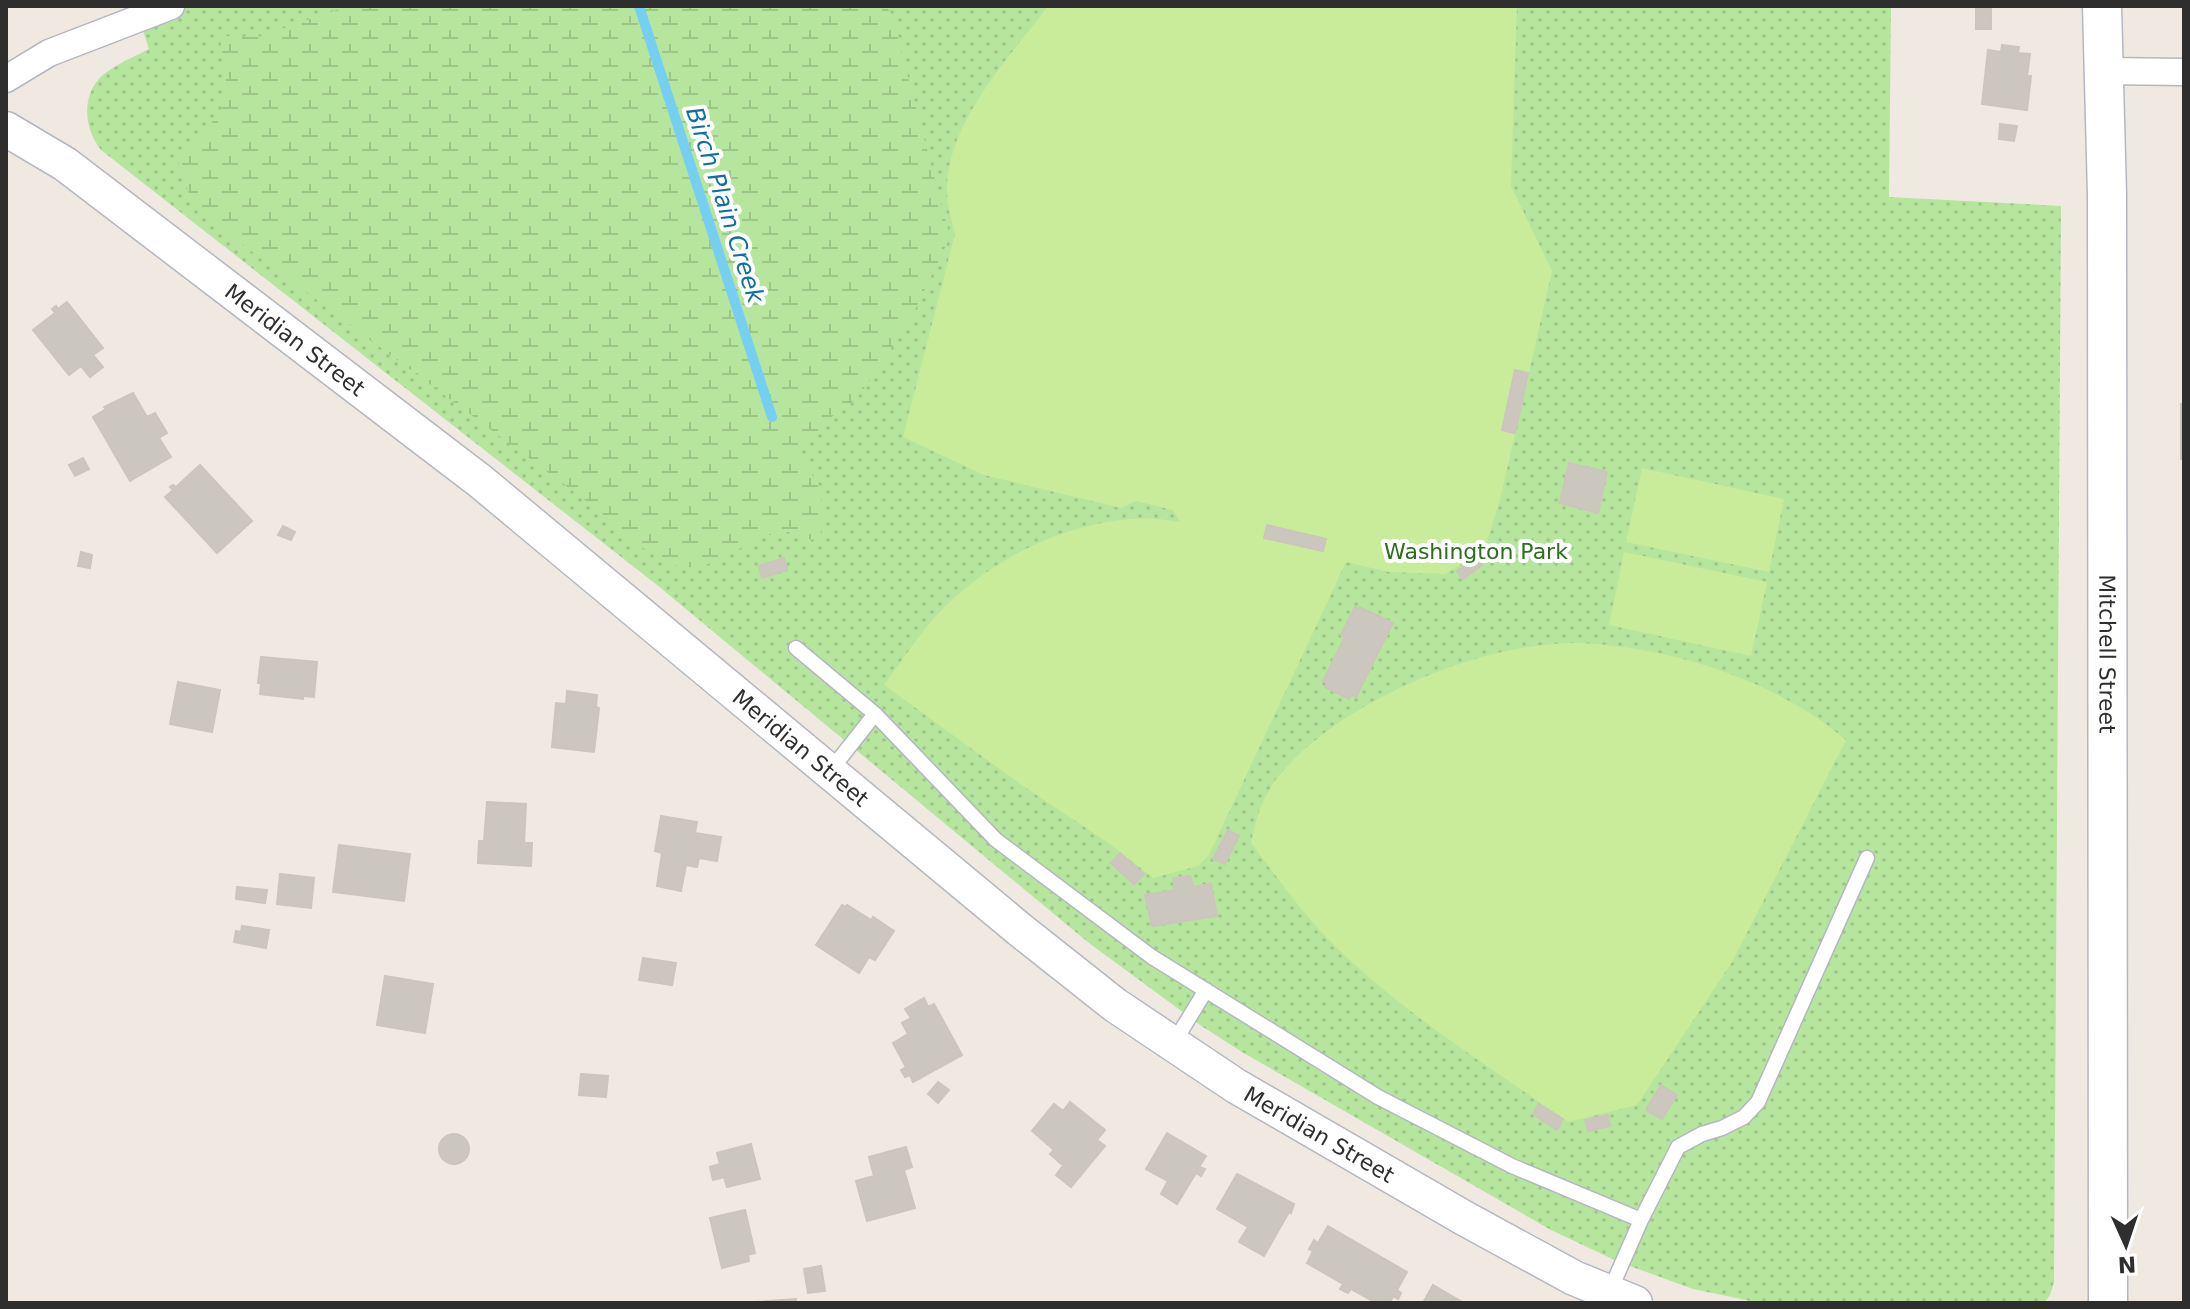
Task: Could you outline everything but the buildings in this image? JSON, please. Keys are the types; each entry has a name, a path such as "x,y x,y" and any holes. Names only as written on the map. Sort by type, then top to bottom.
{"main road":[{"name":"Mitchell Street","path":"2102,6 2105,71 2108,1303"}],"street":[{"path":"6,79 49,53 171,6"},
{"path":"2105,71 2184,72"},
{"name":"Meridian Street","path":"6,129 65,164 480,481 1019,929 1115,1005 1236,1086 1522,1251 1622,1298"}],"lane":[{"path":"796,648 875,714 996,840 1152,957 1378,1097 1512,1166 1641,1220"},
{"path":"830,772 875,714"},
{"path":"1622,1298 1641,1220 1678,1147 1744,1117 1758,1102 1867,858"},
{"path":"1173,1046 1206,990"}],"green space":[{"name":"Washington Park","path":"135,6 1891,6 1889,197 2061,206 2054,1282 2050,1295 2044,1303 1760,1303 1693,1289 1619,1262 1551,1230 1203,1027 1089,943 657,585 101,150 88,122 88,101 96,82 104,74 149,49"},
{"path":"348,6 886,6 892,16 950,237 916,308 878,370 855,400 831,417 799,452 799,459 813,475 820,494 823,515 820,536 812,540 792,532 774,534 703,566 688,567 661,559 195,209 178,165 201,132 221,114 226,78 220,36 258,37"},
{"path":"1048,6 1517,6 1511,186 1552,271 1500,500 1484,551 1445,574 1389,572 1346,562 1209,855 1198,866 1153,878 1110,844 1023,786 884,685 936,616 955,597 1000,563 1051,538 1104,522 1144,518 1180,522 1173,510 1136,501 1121,508 984,475 903,437 955,234 948,204 948,177 954,150 979,98"},
{"path":"1642,468 1784,499 1769,572 1626,542"},
{"path":"1624,552 1767,582 1751,656 1609,625"},
{"path":"1580,643 1650,651 1721,670 1788,700 1846,740 1732,962 1637,1105 1568,1122 1446,1037 1359,968 1310,920 1251,843 1262,805 1276,779 1310,745 1342,720 1419,679 1460,664 1542,645"}],"waterway":[{"name":"Birch Plain Creek","path":"639,6 772,417"}]}
